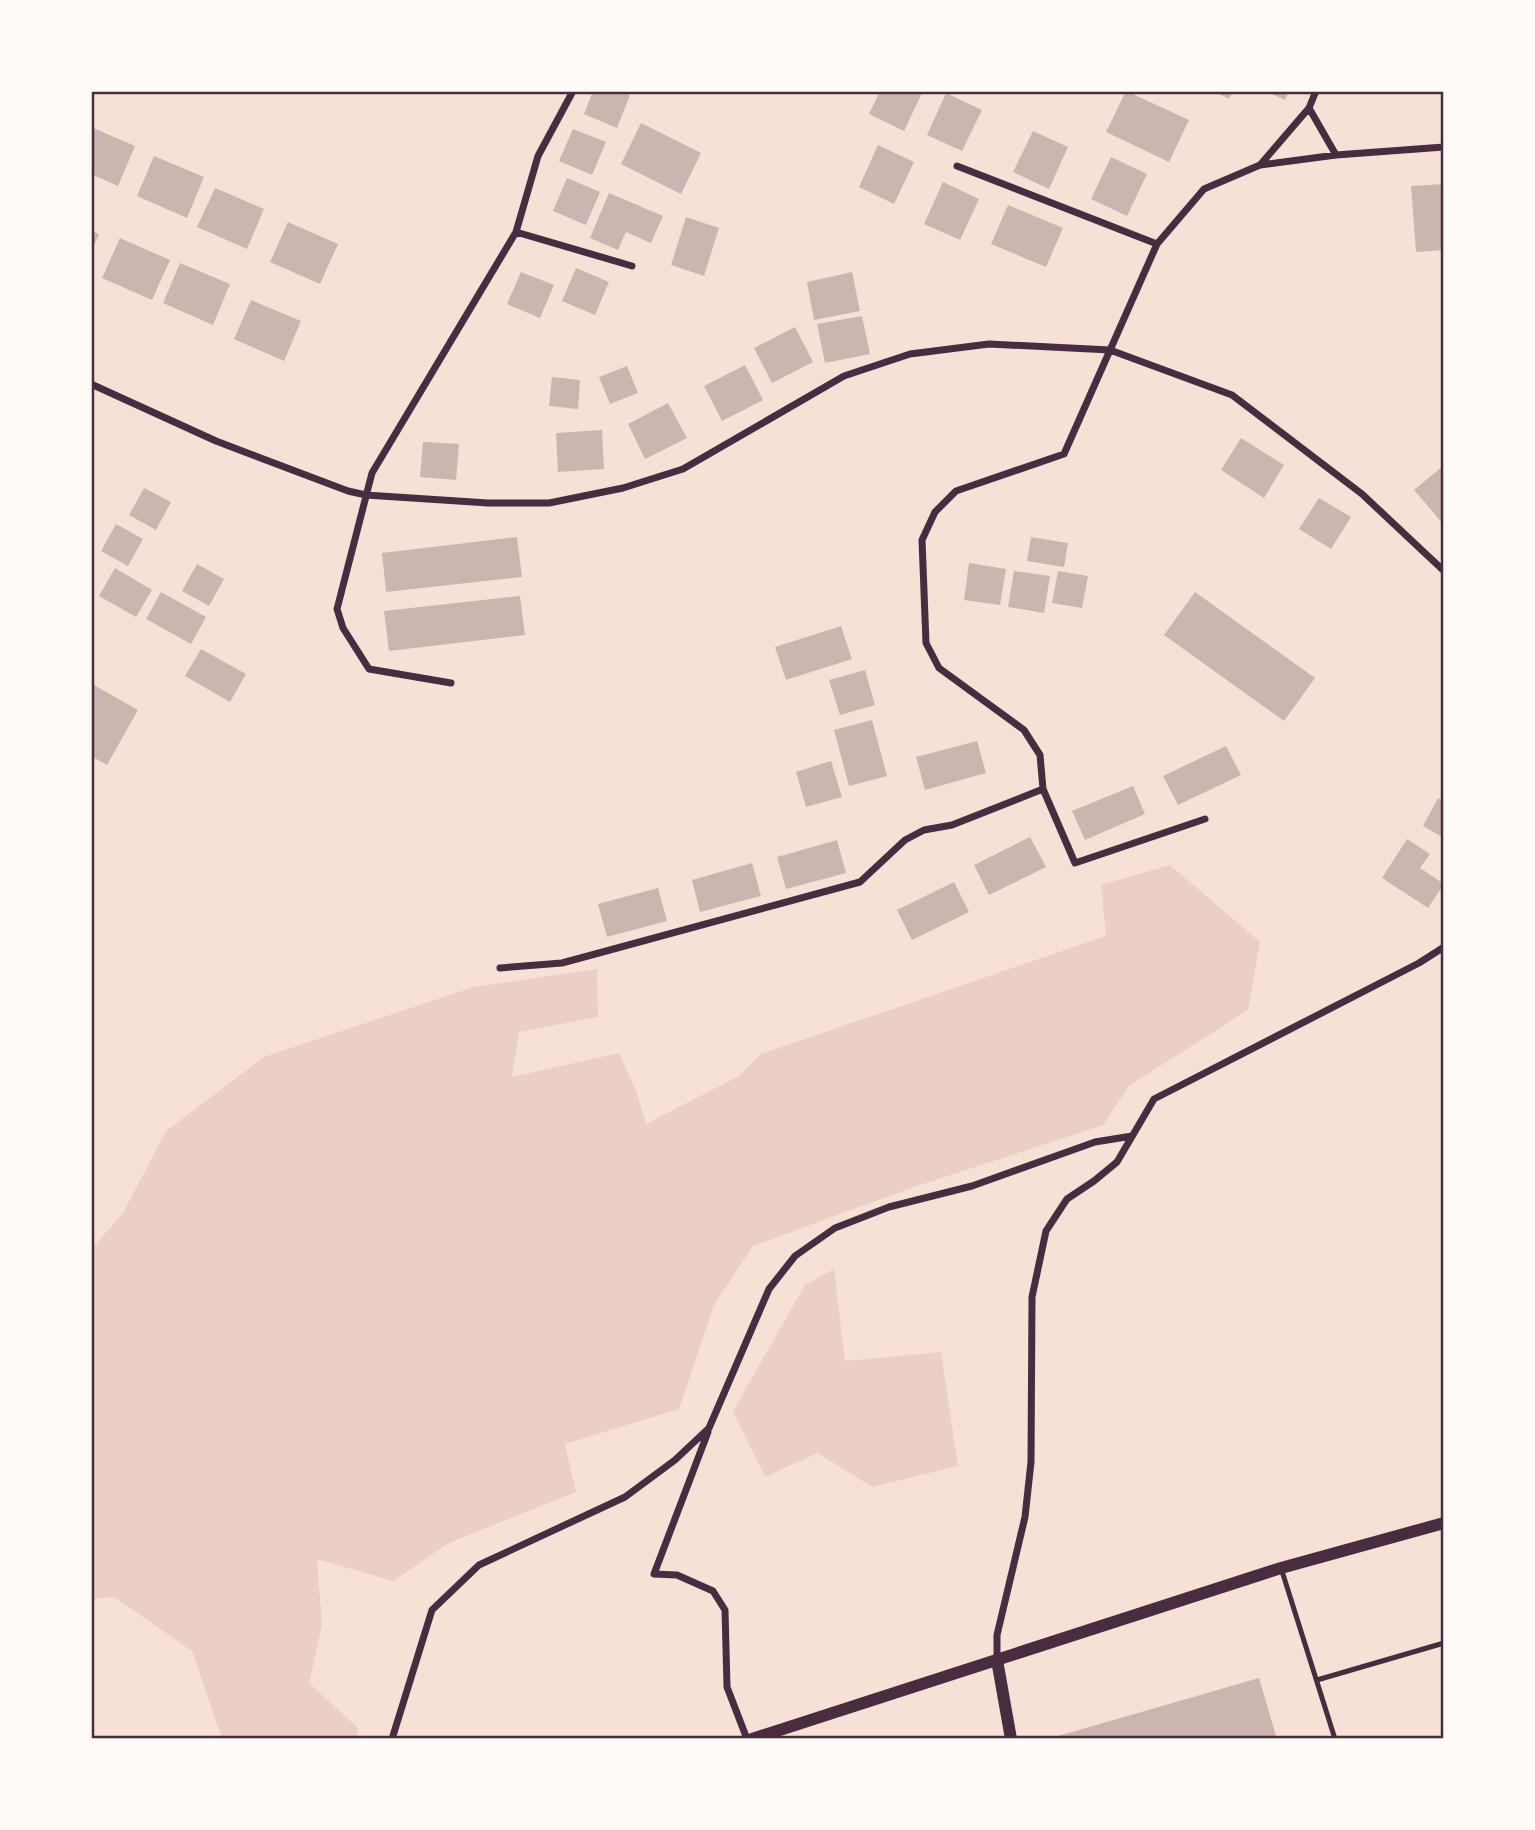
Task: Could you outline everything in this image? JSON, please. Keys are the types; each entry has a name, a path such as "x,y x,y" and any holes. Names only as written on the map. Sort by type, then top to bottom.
{"street":[{"path":"451,683 369,669 342,628 337,609 372,473 516,232 538,156 573,91"},
{"path":"1260,165 1309,108 1316,91"},
{"path":"1309,108 1336,155"},
{"path":"1205,819 1074,863 1043,789 1040,755 1024,730 939,668 926,643 922,540 935,512 956,491 1064,454 1157,244 1204,190 1260,165 1336,155 1444,146"},
{"path":"957,166 1157,244"},
{"path":"516,232 632,265"},
{"path":"91,384 216,441 348,491 366,495 488,503 549,503 623,488 683,469 844,376 910,354 989,344 1110,350 1232,395 1362,494 1444,571"},
{"path":"500,968 562,963 860,882 905,840 914,835 924,830 952,825 1043,789"},
{"path":"1011,1739 998,1660 998,1634 1026,1503 1031,1462 1032,1297 1046,1231 1067,1199 1117,1162 1154,1099 1419,963 1444,947"},
{"path":"1132,1136 1095,1142 972,1186 889,1206 835,1228 795,1256 769,1289 709,1428 654,1574 677,1575 713,1591 724,1610 727,1687 750,1739 1281,1568 1444,1523"},
{"path":"392,1739 432,1610 479,1565 625,1497 675,1460 709,1428"}],"lane":[{"path":"1281,1568 1335,1739"},
{"path":"1317,1680 1444,1643"}],"shaded area":[{"path":"1170,865 1260,942 1248,1010 1129,1086 1103,1125 911,1188 753,1246 714,1305 679,1409 565,1444 576,1492 449,1543 393,1581 317,1559 322,1625 309,1683 358,1728 356,1739 222,1739 192,1651 114,1597 91,1599 91,1245 95,1245 123,1213 166,1131 264,1057 474,987 597,969 598,1017 519,1032 512,1077 619,1053 637,1093 646,1124 739,1076 761,1054 1106,936 1101,885"},
{"path":"834,1269 845,1361 941,1352 958,1466 872,1487 818,1453 765,1477 733,1411 805,1285"}],"building":[{"path":"593,91 620,91 630,95 617,128 584,114"},
{"path":"880,91 923,91 904,131 869,114"},
{"path":"1126,91 1189,120 1169,162 1106,132"},
{"path":"1213,91 1233,91 1229,99"},
{"path":"1265,91 1289,91 1285,100"},
{"path":"946,93 982,110 962,151 927,135"},
{"path":"641,123 701,153 681,194 621,164"},
{"path":"91,127 135,146 118,186 91,174"},
{"path":"573,129 606,142 592,175 559,161"},
{"path":"1033,131 1068,147 1049,189 1013,172"},
{"path":"878,145 914,162 894,204 859,187"},
{"path":"154,156 204,177 187,218 137,196"},
{"path":"1111,157 1147,174 1127,216 1091,199"},
{"path":"567,178 600,192 586,225 553,211"},
{"path":"943,182 979,199 960,240 924,224"},
{"path":"1444,184 1444,250 1416,252 1411,186"},
{"path":"215,188 264,209 247,249 197,227"},
{"path":"609,193 663,216 651,243 626,232 618,250 590,238"},
{"path":"1008,205 1063,228 1046,267 991,244"},
{"path":"686,217 719,228 704,276 671,265"},
{"path":"288,222 338,244 320,284 270,262"},
{"path":"91,231 99,234 91,252"},
{"path":"120,238 170,260 152,300 102,278"},
{"path":"180,263 230,284 213,325 163,303"},
{"path":"576,268 609,282 595,315 562,301"},
{"path":"521,272 554,285 540,318 507,304"},
{"path":"852,272 860,311 814,320 807,282"},
{"path":"251,300 301,321 284,361 234,339"},
{"path":"862,316 870,354 825,363 817,324"},
{"path":"795,327 813,362 772,383 754,348"},
{"path":"745,365 763,400 722,421 704,386"},
{"path":"627,366 638,393 610,404 599,377"},
{"path":"552,377 580,380 578,409 549,406"},
{"path":"668,403 687,438 645,459 628,424"},
{"path":"602,430 604,469 558,472 556,433"},
{"path":"1241,438 1284,465 1264,498 1221,470"},
{"path":"423,442 459,444 456,480 420,477"},
{"path":"1444,465 1444,525 1414,490"},
{"path":"144,488 171,502 156,530 129,515"},
{"path":"1319,498 1351,517 1331,549 1299,529"},
{"path":"116,524 143,539 128,566 101,551"},
{"path":"517,537 522,577 386,592 382,553"},
{"path":"1031,537 1068,543 1064,567 1027,561"},
{"path":"969,563 1006,569 1000,605 964,600"},
{"path":"197,564 224,579 209,606 182,591"},
{"path":"115,568 152,590 136,617 99,596"},
{"path":"1014,571 1050,576 1044,613 1008,607"},
{"path":"1058,571 1088,576 1082,608 1052,603"},
{"path":"161,592 206,617 191,644 146,619"},
{"path":"1195,592 1315,678 1284,721 1164,635"},
{"path":"520,596 525,635 389,651 384,611"},
{"path":"841,626 852,659 786,680 775,647"},
{"path":"201,649 246,674 230,702 185,676"},
{"path":"865,670 875,705 840,715 829,680"},
{"path":"92,684 138,710 107,765 91,756"},
{"path":"872,720 887,776 849,786 834,730"},
{"path":"977,741 986,773 925,790 916,757"},
{"path":"1226,746 1241,775 1178,805 1163,776"},
{"path":"831,761 842,797 806,807 796,772"},
{"path":"1133,786 1145,814 1085,840 1072,811"},
{"path":"1438,798 1444,802 1444,838 1423,826"},
{"path":"1030,837 1046,867 989,895 974,865"},
{"path":"1407,839 1430,854 1420,868 1444,884 1428,908 1382,878"},
{"path":"837,840 846,873 786,889 777,857"},
{"path":"752,863 761,896 700,912 692,880"},
{"path":"954,882 969,912 912,940 897,910"},
{"path":"658,888 667,921 607,937 598,904"},
{"path":"1259,1678 1277,1739 1059,1739 1058,1736"}]}
